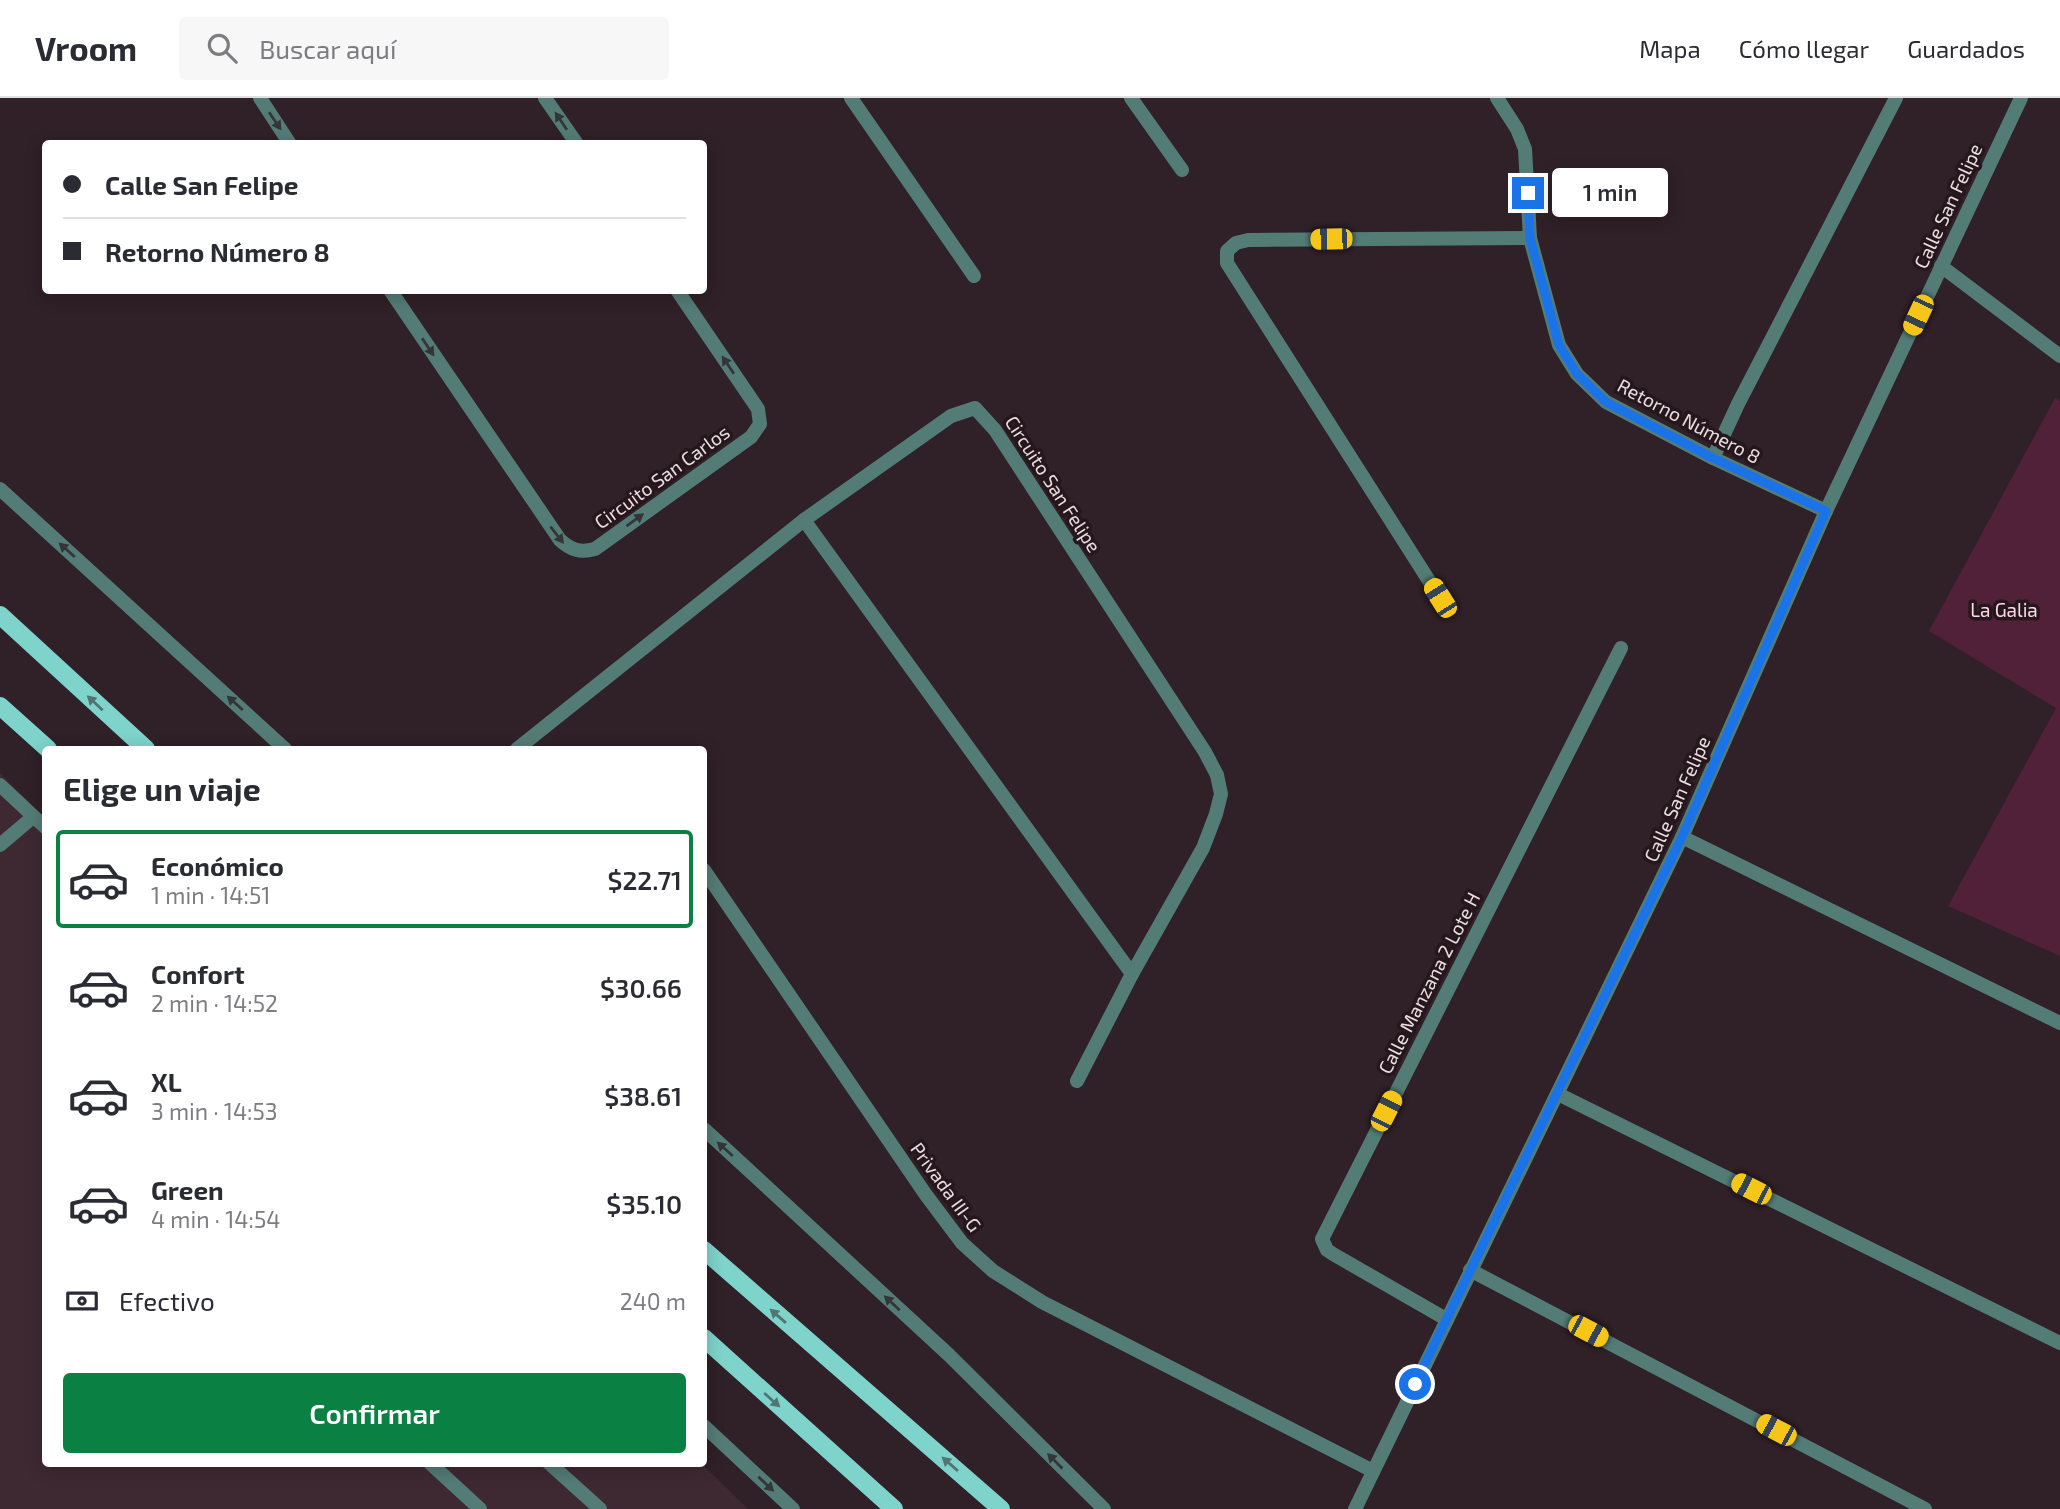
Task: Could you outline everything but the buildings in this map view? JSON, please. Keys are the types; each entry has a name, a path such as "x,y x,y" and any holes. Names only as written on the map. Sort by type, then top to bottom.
{"main road":[{"path":"0,615 143,746"},
{"path":"0,706 45,746"},
{"path":"707,1253 1001,1509"},
{"path":"707,1341 894,1509"}],"street":[{"path":"260,98 287,140"},
{"path":"545,98 574,140"},
{"path":"851,98 974,276"},
{"path":"1131,98 1182,170"},
{"name":"Retorno Número 8","path":"1497,98 1517,129 1525,149 1530,238 1559,345 1577,374 1606,402 1713,458 1826,511"},
{"path":"1713,458 1738,404 1896,98"},
{"name":"Calle San Felipe","path":"1355,1509 1682,837 1826,511 2021,98"},
{"path":"1440,598 1227,263 1227,251 1236,243 1248,240 1530,238"},
{"path":"1941,266 2060,356"},
{"name":"Circuito San Carlos","path":"393,294 559,540 576,551 586,552 594,549 751,437 760,424 758,409 680,294"},
{"name":"Circuito San Felipe","path":"521,746 804,520 951,415 975,408 995,430 1205,752 1217,775 1221,794 1203,848 1132,974"},
{"path":"0,489 282,746"},
{"path":"804,520 1132,974 1077,1081"},
{"name":"Calle Manzana 2 Lote H","path":"1446,1319 1333,1254 1327,1250 1322,1239 1620,648"},
{"path":"0,785 42,825"},
{"path":"0,845 33,817"},
{"path":"1682,837 2060,1023"},
{"name":"Privada III-G","path":"707,874 926,1195 972,1253 993,1271 1042,1302 1373,1471"},
{"path":"1558,1094 2060,1343"},
{"path":"707,1132 949,1355 1104,1509"},
{"path":"1470,1270 1920,1508"},
{"path":"707,1429 793,1509"},
{"path":"434,1467 480,1509"},
{"path":"553,1467 600,1509"}],"shaded area":[{"path":"0,773 42,815 42,1467 705,1467 748,1509 0,1509"}],"green space":[{"name":"La Galia","path":"2055,398 2060,401 2060,956 1948,906 2056,708 1929,631"}],"route":[{"path":"1415,1384 1682,837 1826,511 1713,458 1606,402 1577,374 1559,345 1530,238 1528,193"}]}
